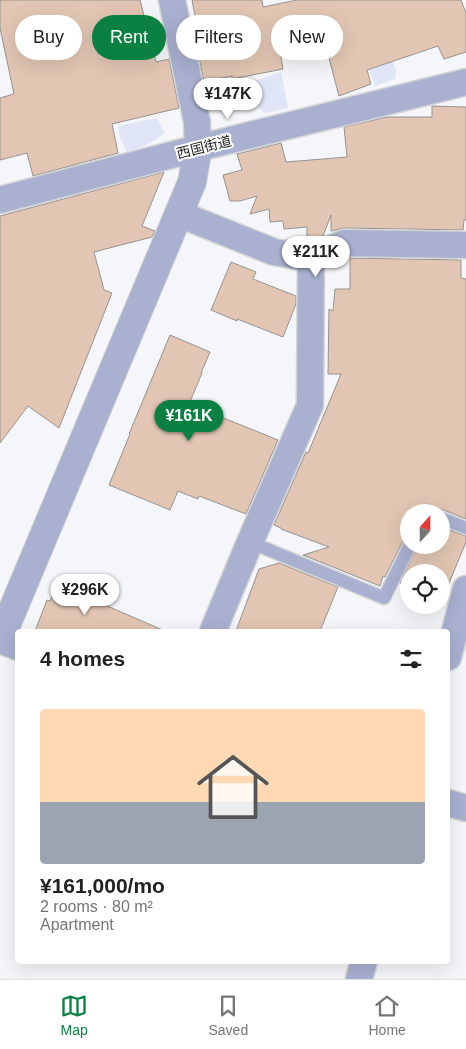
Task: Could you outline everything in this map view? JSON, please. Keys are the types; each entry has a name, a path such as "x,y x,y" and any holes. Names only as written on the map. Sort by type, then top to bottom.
{"street":[{"path":"15,646 0,640 192,182 198,148 197,122 172,0"},
{"name":"西国街道","path":"0,200 198,148 466,82"},
{"path":"179,214 274,252 311,258 344,243 466,245"},
{"path":"215,629 250,542 310,405 311,258"},
{"path":"450,650 466,590"},
{"path":"450,804 466,808"},
{"path":"359,979 363,964"}],"lane":[{"path":"450,522 466,528"},
{"path":"250,542 384,598 406,554"}],"shaded area":[{"path":"385,41 396,70 395,79 375,86 369,68"},
{"path":"281,72 288,108 264,113 253,100 251,82"},
{"path":"157,118 165,133 146,145 127,152 120,138 118,126"}],"building":[{"path":"0,0 140,0 144,15 92,15 92,60 155,60 156,62 169,59 179,108 112,124 118,153 33,176 27,153 0,160 0,98 14,94 0,28"},
{"path":"192,0 262,0 263,7 297,0 461,0 466,13 466,52 444,59 438,46 367,70 371,84 339,96 329,60 343,60 343,15 271,15 271,60 281,60 283,69 232,79 232,76 204,82 200,60 261,60 261,15 195,15"},
{"path":"432,106 466,107 466,220 464,220 463,230 344,228 331,231 331,215 323,236 307,242 307,227 284,229 283,221 270,222 269,209 250,214 257,196 240,201 230,201 223,175 242,170 237,154 281,143 286,162 347,157 344,127 387,117 432,117"},
{"path":"164,172 142,226 155,231 152,237 94,252 104,290 112,293 59,428 28,406 0,443 0,216"},
{"path":"350,258 461,260 461,278 466,279 466,519 450,512 450,504 400,504 400,547 385,577 383,576 380,586 303,555 329,547 274,525 306,452 308,453 341,374 328,374 329,309 333,311 335,289 350,289"},
{"path":"231,262 256,272 253,279 296,296 296,304 283,337 211,310"},
{"path":"170,335 210,352 189,404 278,440 246,514 199,496 198,499 178,491 170,510 109,485"},
{"path":"450,530 466,536 466,542 450,581 450,564 409,564 414,554 450,554"},
{"path":"279,563 338,587 321,629 237,629 259,569"},
{"path":"57,586 160,629 36,629 47,600 50,601"}]}
